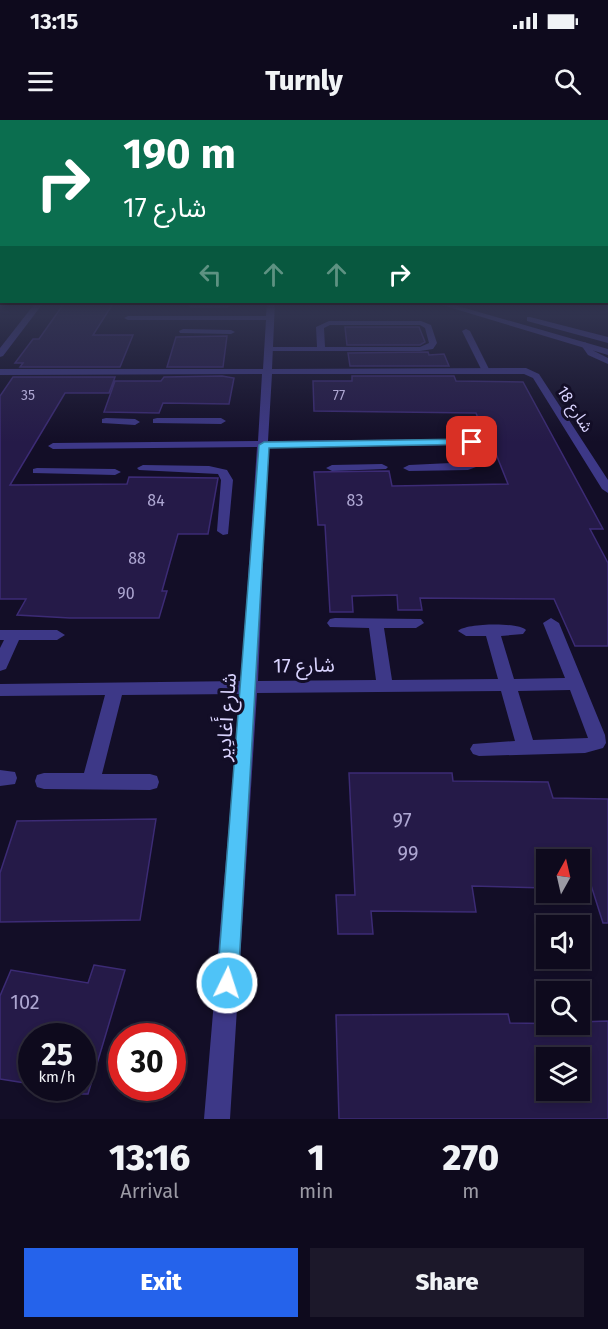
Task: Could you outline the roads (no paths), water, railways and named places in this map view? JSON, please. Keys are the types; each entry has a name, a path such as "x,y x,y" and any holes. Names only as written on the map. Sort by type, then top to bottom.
{"street":[{"name":"شارع أَغادِير","path":"218,1119 249,688 268,349"},
{"path":"588,349 591,353 608,361"},
{"path":"0,372 486,371"},
{"name":"شارع 18","path":"486,371 526,371 536,376 608,489"},
{"path":"106,421 115,434 183,445 346,444 428,455 468,466 478,464 466,425"},
{"path":"157,421 220,422"},
{"path":"176,469 189,421"},
{"path":"37,471 87,458 115,434 135,422"},
{"path":"408,468 428,455 472,442"},
{"path":"346,444 351,468"},
{"path":"53,446 87,458 115,472"},
{"path":"332,468 382,467"},
{"path":"143,468 216,470 226,476 223,531"},
{"path":"335,623 416,623"},
{"path":"376,623 385,686"},
{"path":"479,749 585,746 597,743 596,735 551,623"},
{"path":"492,630 526,747"},
{"path":"466,631 518,630"},
{"path":"0,665 7,635 57,635"},
{"name":"شارع 17","path":"0,690 575,684"},
{"path":"91,781 115,689"},
{"path":"44,781 150,782"}],"lane":[{"path":"268,349 421,349"},
{"path":"475,349 486,371"}]}
